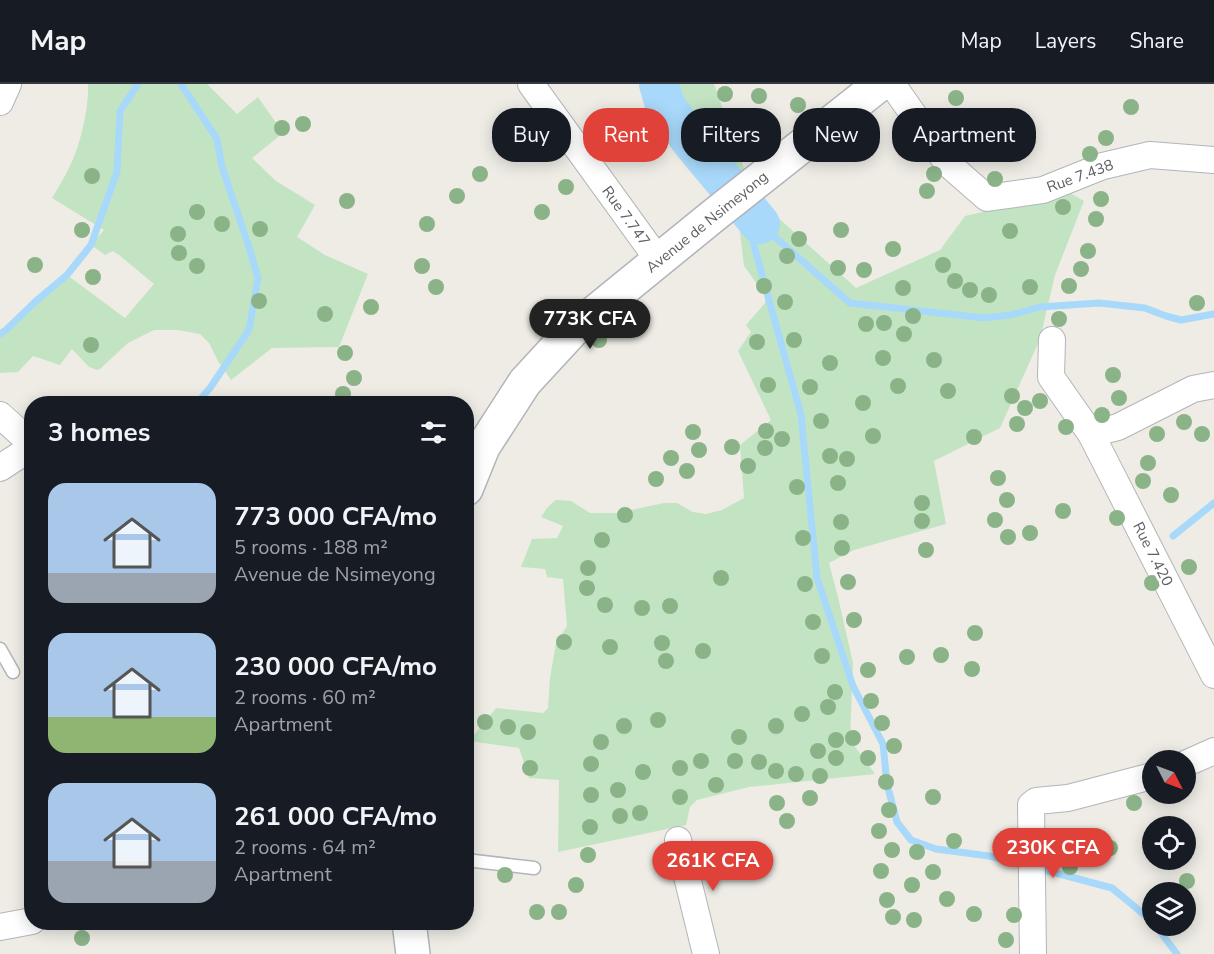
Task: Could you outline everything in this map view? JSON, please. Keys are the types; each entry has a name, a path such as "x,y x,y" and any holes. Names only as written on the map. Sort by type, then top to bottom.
{"main road":[{"name":"Avenue de Nsimeyong","path":"474,469 483,447 525,382 573,330 880,84"},
{"path":"410,930 413,954"}],"street":[{"path":"0,102 8,84"},
{"name":"Rue 7.747","path":"531,84 659,261"},
{"name":"Rue 7.438","path":"892,84 948,164 987,198 1043,190 1103,166 1150,155 1214,160"},
{"name":"Rue 7.420","path":"1052,340 1051,377 1091,434 1214,675"},
{"path":"1091,434 1118,427 1193,389 1214,385"},
{"path":"0,415 24,438"},
{"path":"0,468 24,451"},
{"path":"1196,759 1214,752"},
{"path":"1033,954 1031,805 1036,801 1068,798 1142,779"},
{"path":"678,840 706,954"},
{"path":"0,927 24,922"}],"lane":[{"path":"0,648 13,672"},
{"path":"474,861 534,868"}],"green space":[{"path":"88,84 207,84 237,114 258,97 283,133 252,158 276,181 315,205 297,237 325,255 368,274 339,347 272,348 231,380 209,343 200,334 178,330 154,330 128,343 97,370 89,367 72,349 60,365 33,356 18,372 0,373 0,338 14,321 67,275 125,318 154,284 113,251 105,255 91,245 104,230 52,198 77,149 85,116"},
{"path":"650,84 714,84 723,108 681,108 681,156 669,143 671,127 669,108 662,108"},
{"path":"686,162 742,162 745,171 714,192"},
{"path":"1068,192 1084,201 1055,275 1040,339 1000,428 934,461 946,524 854,550 829,563 853,663 850,740 875,774 749,787 697,800 690,807 686,825 558,852 559,780 529,778 519,748 474,742 474,735 496,708 543,713 548,708 556,643 567,626 563,579 547,577 545,569 521,567 532,539 557,538 563,526 541,517 556,500 571,501 590,513 617,513 664,503 677,503 693,512 706,514 722,510 744,498 740,445 771,420 738,351 751,332 746,325 765,303 765,295 744,266 739,224 764,205 856,288 940,250 965,216"}],"waterway":[{"path":"0,334 67,275 91,245 117,172 120,111 138,84"},
{"path":"181,84 217,139 222,167 258,278 249,330 203,396"},
{"path":"659,84 665,105 691,141 760,224"},
{"path":"1027,865 989,856 936,849 911,840 897,822 887,784 883,744 853,686 817,578 801,415 753,242 760,224 850,303 984,318 1011,315 1040,307 1099,303 1145,308 1181,320 1214,314"},
{"path":"1173,536 1214,503"},
{"path":"1037,868 1112,888 1142,913"},
{"path":"1164,936 1177,954"}]}
